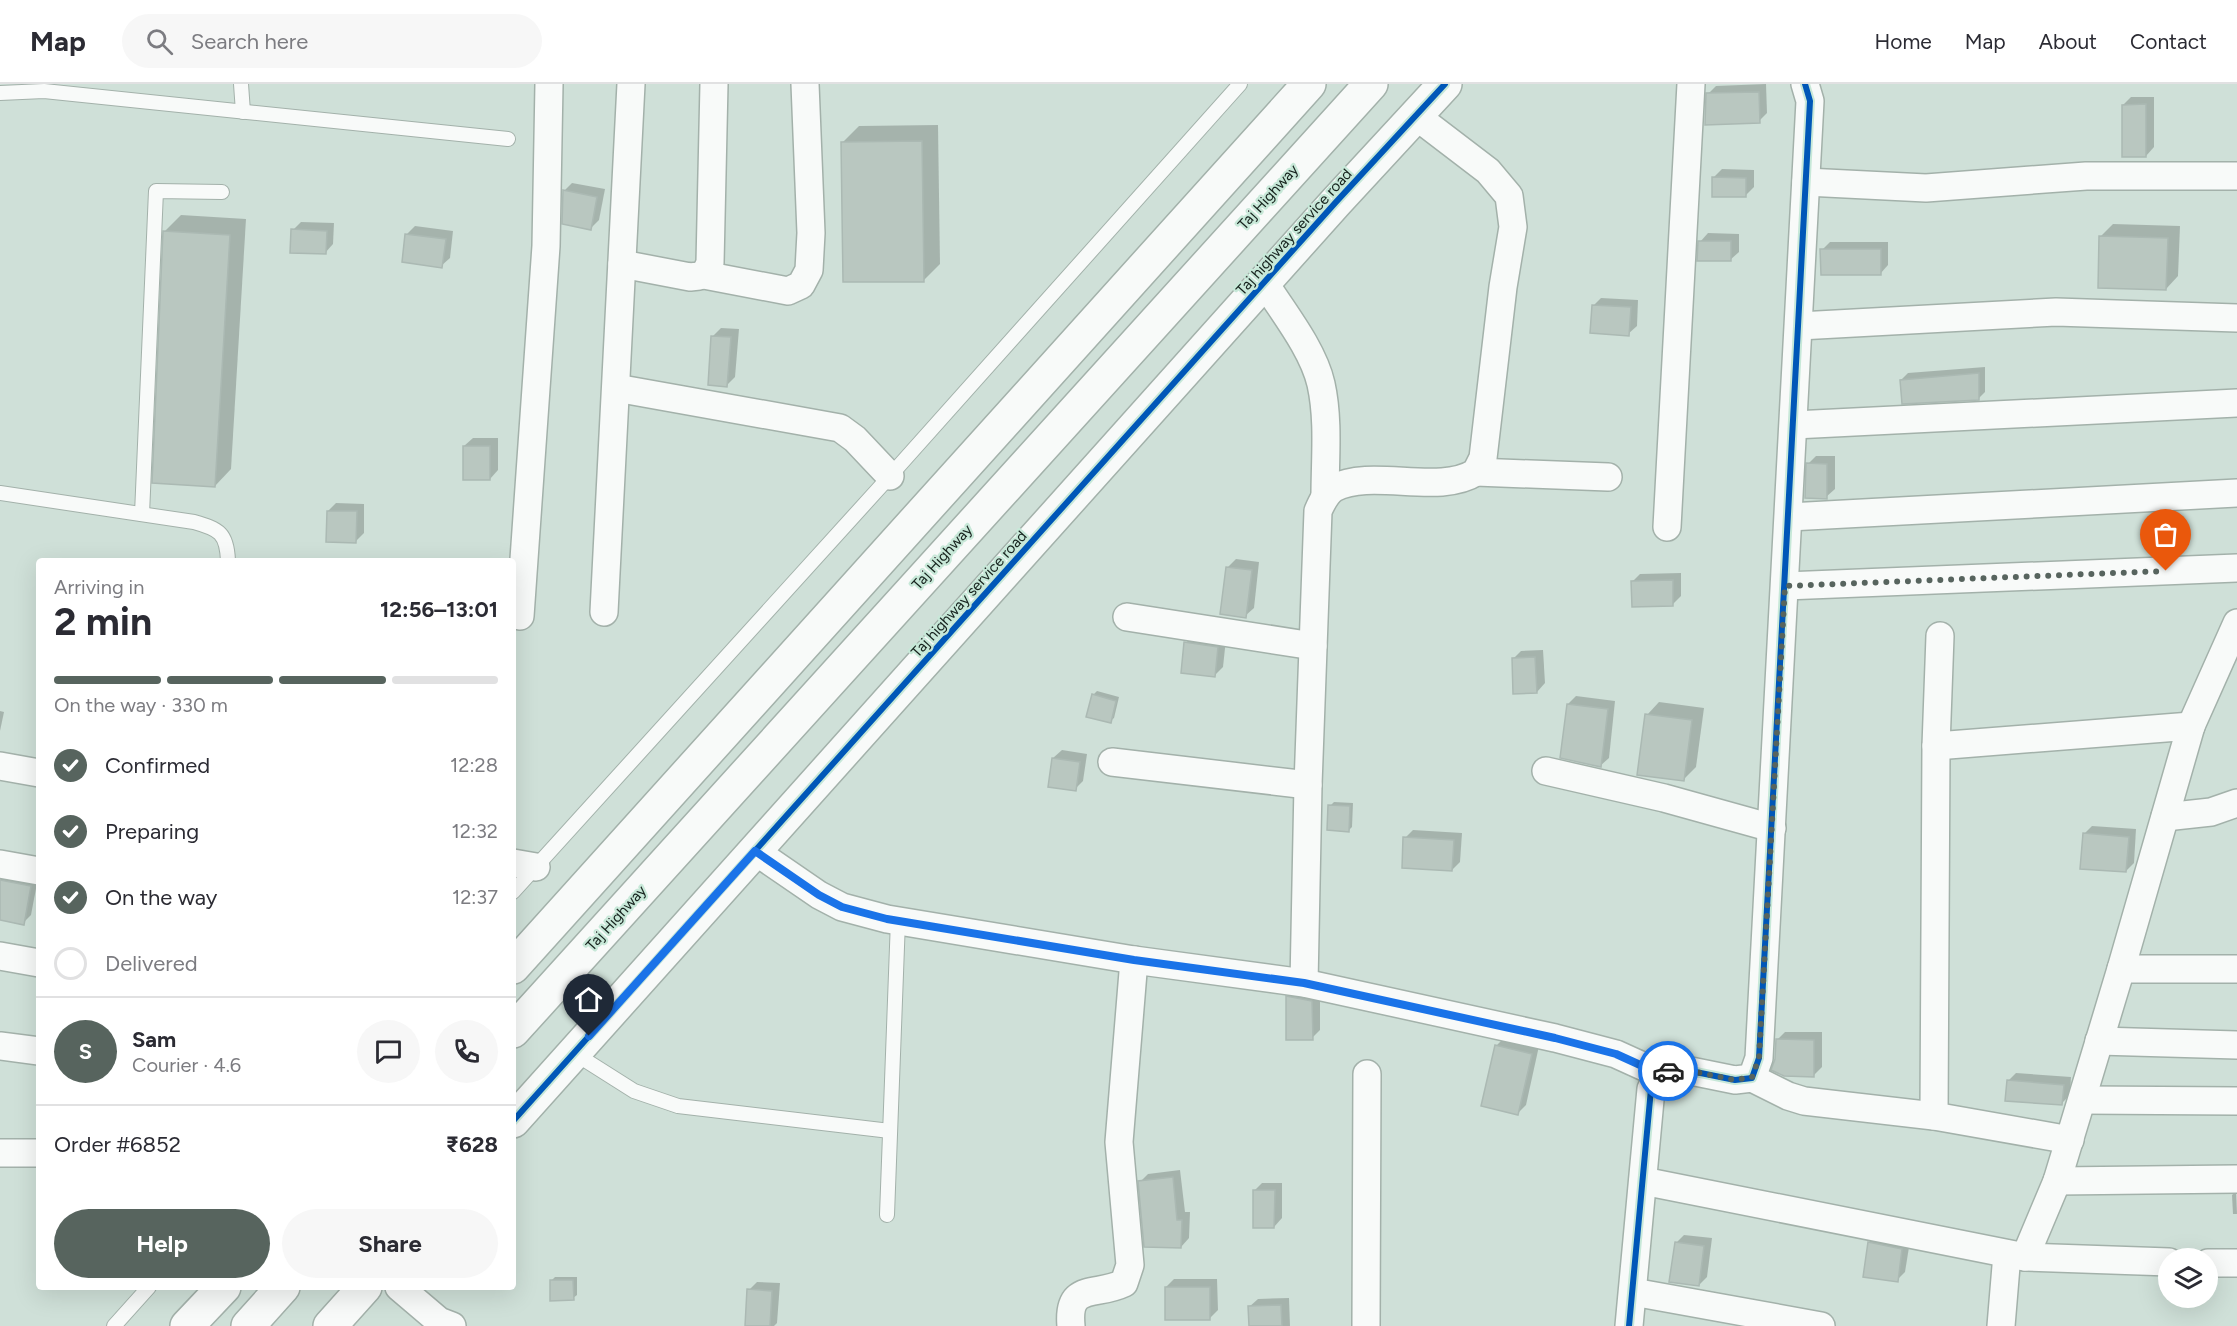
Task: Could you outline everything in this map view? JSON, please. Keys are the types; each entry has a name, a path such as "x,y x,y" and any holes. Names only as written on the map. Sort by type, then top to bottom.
{"main road":[{"path":"516,965 1309,84"},
{"name":"Taj Highway","path":"516,1028 1371,84"},
{"name":"Taj highway service road","path":"516,1119 1264,282 1445,84"},
{"path":"187,1326 221,1290"},
{"path":"248,1326 280,1290"},
{"path":"330,1326 362,1290"}],"street":[{"path":"520,616 546,246 549,84"},
{"path":"604,612 631,84"},
{"path":"704,275 710,263 714,84"},
{"path":"622,264 690,277 704,275 788,291 801,285 809,270 810,233 805,84"},
{"path":"1667,527 1691,84"},
{"path":"1752,1077 1759,1058 1794,424 1810,100 1805,84"},
{"path":"1416,116 1488,171 1509,196 1513,227 1503,287 1483,458 1476,472"},
{"path":"1806,182 1926,188 2086,176 2237,177"},
{"path":"1264,282 1305,347 1321,382 1325,408 1325,496"},
{"path":"1799,326 2056,312 2237,318"},
{"path":"616,388 840,428 855,439 890,476"},
{"path":"1794,424 2237,403"},
{"path":"1304,983 1308,785 1318,511 1325,496 1333,489 1359,482 1457,481 1476,472 1608,477"},
{"path":"1789,517 2237,493"},
{"path":"1785,586 2237,568"},
{"path":"1127,617 1313,646"},
{"path":"2001,1326 2016,1256 2057,1181 2070,1140 2191,726 2237,622"},
{"path":"1934,1116 1936,747 1940,636"},
{"path":"1936,747 2191,726"},
{"path":"1112,762 1308,785"},
{"path":"0,766 36,772"},
{"path":"1546,771 1664,798 1772,828"},
{"path":"2165,817 2211,812 2237,803"},
{"path":"755,851 819,895 842,907 898,920 1134,960 1304,983 1555,1038 1616,1054 1660,1074"},
{"path":"0,864 36,870"},
{"path":"0,956 36,962"},
{"path":"1071,1326 1072,1302 1085,1294 1124,1283 1130,1265 1119,1143 1134,960"},
{"path":"2121,969 2237,969"},
{"path":"2099,1041 2237,1045"},
{"path":"0,1046 36,1051"},
{"path":"1629,1326 1651,1089 1660,1074 1676,1068 1735,1080 1752,1077 1788,1096 1804,1101 1934,1116 2070,1140"},
{"path":"1366,1326 1367,1074"},
{"path":"2082,1100 2237,1101"},
{"path":"0,1153 36,1153"},
{"path":"2057,1181 2237,1179"},
{"path":"1643,1181 2016,1256 2158,1262"},
{"path":"2218,1263 2237,1263"},
{"path":"403,1290 439,1321 452,1326"},
{"path":"1633,1292 1821,1326"}],"lane":[{"path":"241,84 243,112"},
{"path":"516,885 524,865 890,476 1240,84"},
{"path":"0,93 44,91 508,138"},
{"path":"142,514 156,191 222,192"},
{"path":"0,493 194,522 213,527 222,534 228,558"},
{"path":"887,1215 898,920"},
{"path":"574,1053 634,1091 678,1106 890,1131"},
{"path":"114,1326 146,1290"}],"building":[{"path":"1759,92 1760,123 1705,125 1706,93"},
{"path":"2146,104 2146,157 2122,157 2122,105"},
{"path":"922,141 924,282 843,282 841,142"},
{"path":"1712,177 1746,178 1746,197 1712,197"},
{"path":"563,190 597,197 591,230 562,224"},
{"path":"291,229 327,231 326,254 290,253"},
{"path":"163,231 230,235 215,487 152,483"},
{"path":"405,234 446,239 442,268 402,262"},
{"path":"2099,236 2168,238 2166,290 2098,288"},
{"path":"1698,241 1731,241 1731,261 1697,261"},
{"path":"1820,249 1881,249 1881,275 1821,275"},
{"path":"1592,305 1631,307 1629,336 1590,333"},
{"path":"711,336 731,337 727,387 708,385"},
{"path":"1979,373 1979,400 1902,404 1900,380"},
{"path":"463,446 490,446 490,480 463,480"},
{"path":"1806,463 1827,464 1827,499 1805,498"},
{"path":"327,511 357,511 356,543 326,542"},
{"path":"1226,567 1252,570 1246,618 1220,614"},
{"path":"1673,580 1673,606 1632,607 1631,581"},
{"path":"1184,642 1218,647 1215,677 1181,673"},
{"path":"1535,657 1537,693 1513,694 1512,658"},
{"path":"1092,694 1116,701 1111,723 1086,717"},
{"path":"1567,704 1608,709 1601,767 1560,758"},
{"path":"1645,714 1692,720 1684,781 1637,775"},
{"path":"1052,758 1080,762 1076,791 1048,787"},
{"path":"1328,805 1350,806 1349,832 1327,830"},
{"path":"2083,833 2129,837 2126,872 2080,869"},
{"path":"1403,837 1454,840 1452,871 1402,868"},
{"path":"0,880 31,886 24,925 0,920"},
{"path":"1286,996 1312,1001 1313,1040 1286,1040"},
{"path":"1776,1039 1814,1040 1814,1077 1784,1076 1771,1070 1775,1059"},
{"path":"1495,1045 1532,1054 1518,1115 1481,1106"},
{"path":"2007,1080 2064,1085 2062,1105 2005,1101"},
{"path":"1173,1177 1177,1220 1182,1220 1181,1248 1144,1247 1138,1181"},
{"path":"1253,1190 1275,1190 1274,1228 1253,1228"},
{"path":"1675,1242 1704,1246 1699,1286 1669,1282"},
{"path":"1868,1242 1902,1249 1898,1282 1863,1277"},
{"path":"550,1280 573,1280 574,1300 550,1301"},
{"path":"1165,1287 1210,1287 1210,1320 1165,1320"},
{"path":"747,1289 772,1291 770,1326 745,1326"},
{"path":"1281,1305 1282,1326 1249,1326 1248,1306"}],"cycle path":[{"path":"516,1118 1336,202 1445,84"},
{"path":"1629,1326 1651,1089 1660,1074 1676,1068 1735,1080 1752,1078 1759,1058 1810,101 1805,84"}],"way so far":[{"path":"1668,1071 1676,1068 1735,1080 1752,1077 1759,1058 1785,586 2166,571"}],"route":[{"path":"589,1036 755,851 791,877 842,907 887,919 1134,960 1304,983 1555,1038 1616,1054 1660,1074 1668,1071"}]}
